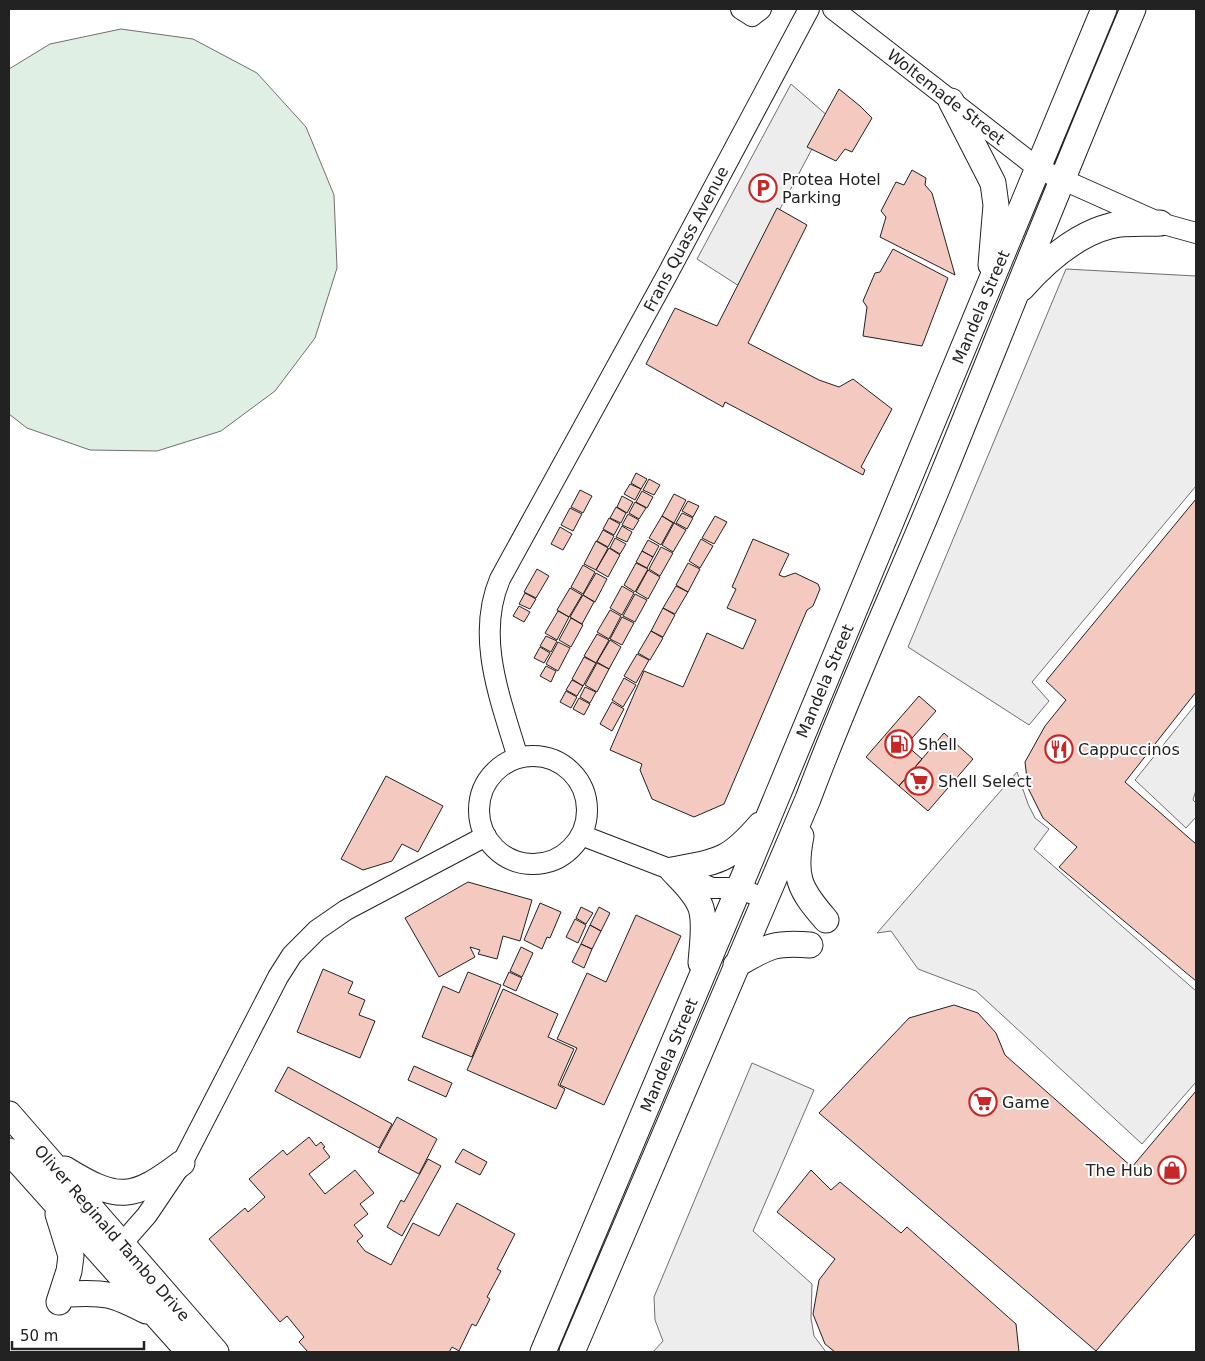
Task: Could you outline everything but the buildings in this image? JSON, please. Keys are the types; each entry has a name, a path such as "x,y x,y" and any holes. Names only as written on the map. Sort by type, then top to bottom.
{"main road":[{"name":"Mandela Street","path":"544,1346 735,899 1104,9"},
{"name":"Mandela Street","path":"572,1352 808,799 826,750 917,538 1061,180 1133,9"},
{"path":"951,101 993,183 996,205 988,290"},
{"path":"1014,298 1034,275 1072,242 1110,226 1160,223"},
{"path":"808,799 798,848 797,873 810,901 826,920"},
{"path":"672,870 710,863 730,855 746,841 771,812"},
{"path":"672,870 690,890 701,908 701,978"},
{"path":"736,965 763,949 774,945 787,943 810,945"},
{"name":"Oliver Reginald Tambo Drive","path":"9,1114 44,1155 161,1319 189,1352"},
{"name":"Oliver Reginald Tambo Drive","path":"9,1151 55,1203 114,1253 216,1352"},
{"path":"44,1155 85,1182 117,1193 126,1193 156,1182 182,1163"},
{"path":"55,1203 71,1256 64,1298 97,1292 107,1294 125,1300 161,1319"}],"street":[{"path":"741,9 752,16 761,9"},
{"name":"Frans Quass Avenue","path":"518,758 490,655 489,630 494,594 500,579 667,275 809,9"},
{"name":"Woltemade Street","path":"833,9 1039,169 1160,223 1196,233"},
{"path":"544,757 556,761 567,768 576,777 587,804 586,820 582,835 570,849 555,859 540,864 524,863 508,858 495,849 486,836 480,818 480,798 488,781 501,766 518,758 544,757"},
{"path":"582,835 672,870 760,910"},
{"path":"114,1253 157,1202 182,1163 278,978 292,955 317,930 346,910 486,836"}],"green space":[{"path":"121,29 193,39 257,73 306,127 334,195 337,268 315,338 275,391 221,431 157,451 90,450 27,428 9,414 9,69 50,44"}],"shaded area":[{"name":"Protea Hotel Parking","path":"791,84 829,117 739,286 697,259"},
{"path":"1066,269 1196,276 1196,486 1032,682 1049,701 1029,725 908,647"},
{"path":"1196,704 1196,790 1193,800 1196,803 1196,817 1186,828 1135,780"},
{"path":"1017,772 1035,818 1049,829 1034,849 1196,991 1196,1082 1142,1144 976,991 918,969 891,931 877,933"},
{"path":"752,1063 814,1090 753,1231 812,1284 811,1318 814,1336 826,1352 653,1352 663,1341 655,1320 654,1297"}],"place":[{"name":"Protea Hotel Parking","path":"763,188"},
{"name":"Shell","path":"899,744"},
{"name":"Cappuccinos","path":"1059,749"},
{"name":"Shell Select","path":"919,781"},
{"name":"Game","path":"983,1102"},
{"name":"The Hub","path":"1172,1170"}]}
